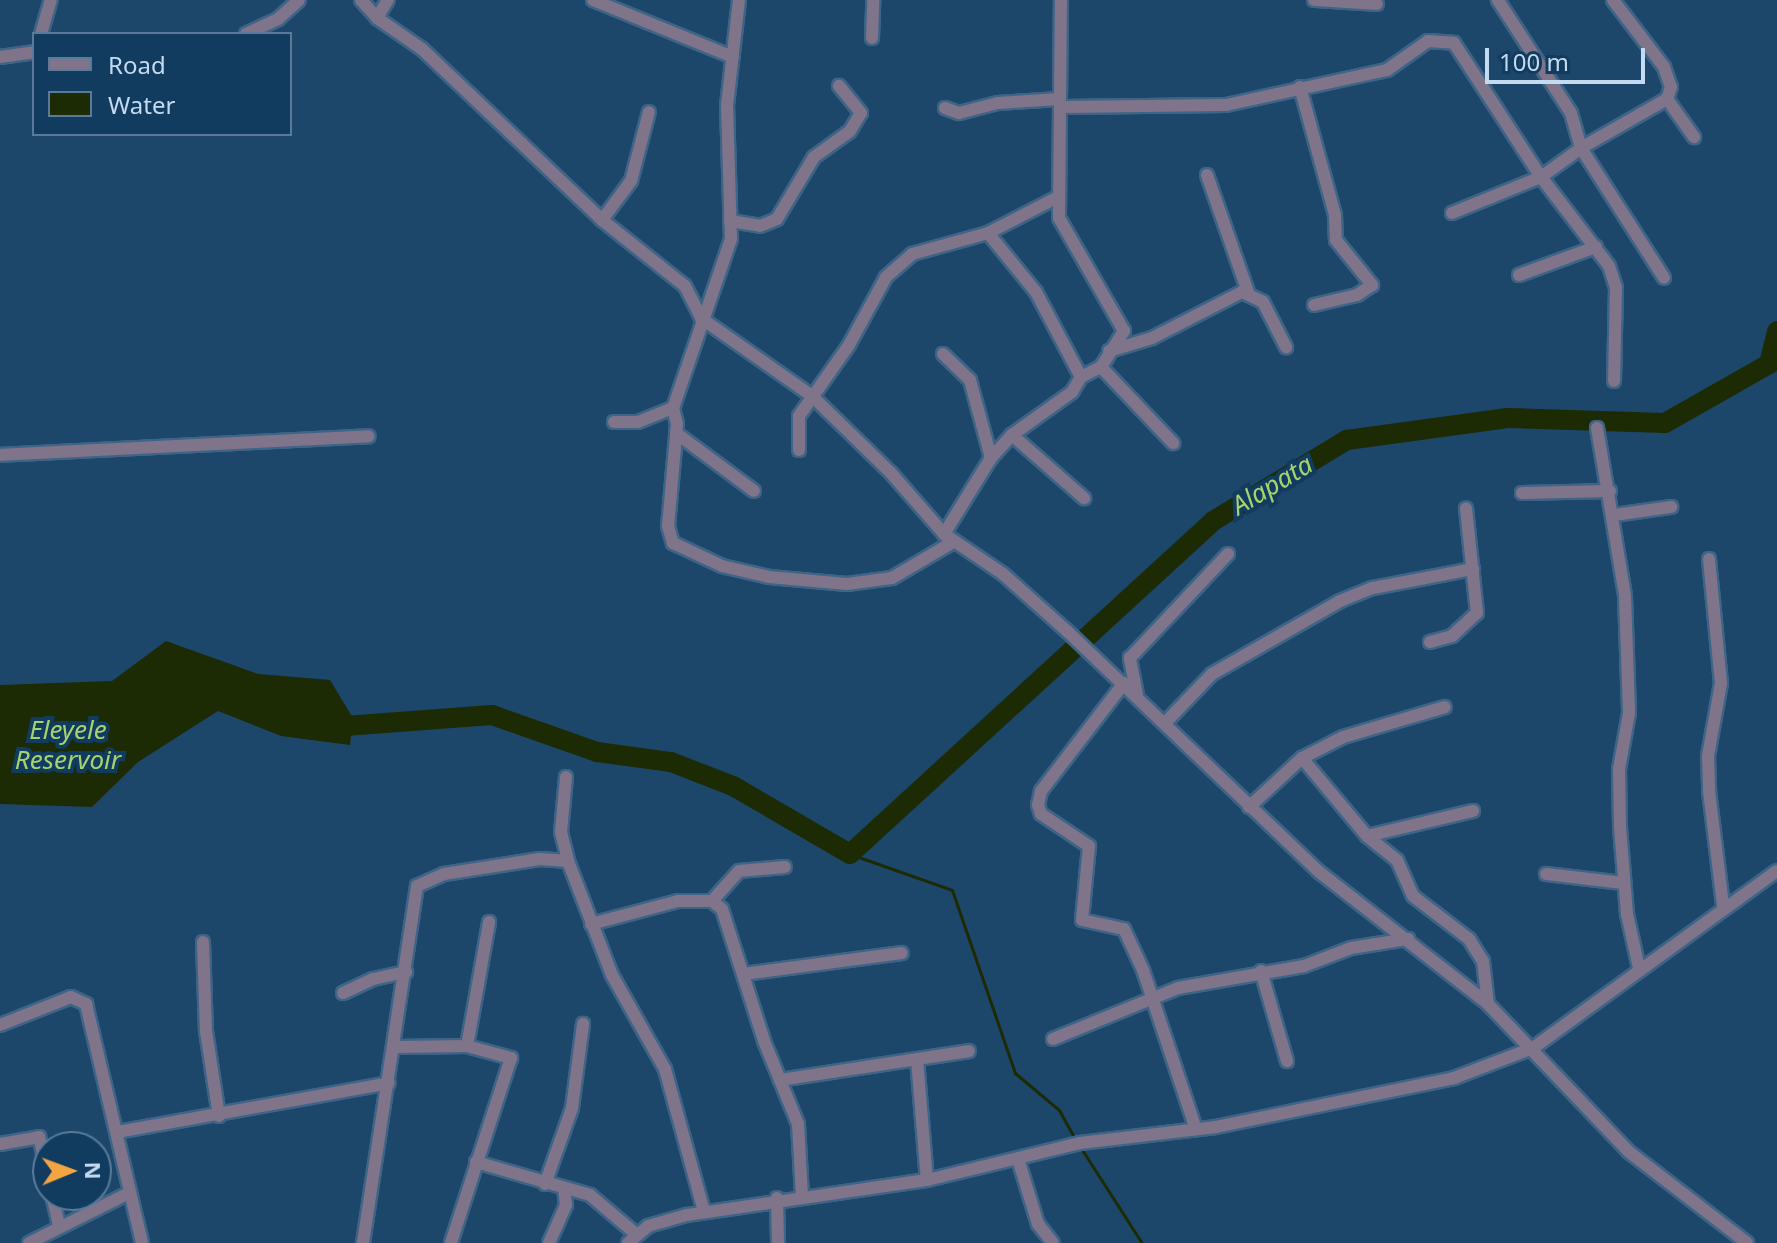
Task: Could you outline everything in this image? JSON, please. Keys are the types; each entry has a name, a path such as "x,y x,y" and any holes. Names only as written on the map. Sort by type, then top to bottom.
{"street":[{"path":"42,32 51,0"},
{"path":"250,32 278,19 299,0"},
{"path":"361,0 377,18 422,49 602,220 685,286 701,318 812,396 891,473 953,542 916,568 863,583 769,577 722,566 680,547 670,535 676,433 673,408 701,318 724,265 730,221 726,154 739,0"},
{"path":"377,18 388,0"},
{"path":"593,0 733,57"},
{"path":"872,38 873,0"},
{"path":"944,534 991,458 1012,435 1072,392 1081,377 1101,367 1124,331 1123,323 1059,218 1056,198 1061,0"},
{"path":"1314,0 1377,4"},
{"path":"1498,0 1571,113 1581,148 1664,278"},
{"path":"1613,0 1670,77 1667,99 1694,137"},
{"path":"945,108 959,113 998,103 1226,105 1300,87 1335,84 1387,70 1428,41 1454,43 1541,177 1596,247 1616,287 1614,381"},
{"path":"0,57 32,52"},
{"path":"730,221 760,226 777,219 814,157 850,131 861,113 839,86"},
{"path":"1300,87 1335,215 1336,240 1372,285 1357,295 1314,305"},
{"path":"1452,213 1541,177 1581,148 1667,99"},
{"path":"602,220 631,181 649,112"},
{"path":"1207,175 1248,292 1263,302 1286,347"},
{"path":"799,450 799,416 849,345 886,277 912,254 988,233 1056,198"},
{"path":"988,233 1036,292 1081,377"},
{"path":"1519,275 1596,247"},
{"path":"1109,351 1152,338 1197,312 1248,292"},
{"path":"943,354 970,380 991,458"},
{"path":"1101,367 1173,443"},
{"path":"614,422 638,422 673,408"},
{"path":"1597,428 1610,491 1625,596 1629,713 1619,769 1623,883 1639,968"},
{"path":"676,433 754,491"},
{"path":"1012,435 1084,498"},
{"path":"0,455 369,436"},
{"path":"1522,493 1610,491"},
{"path":"1614,515 1671,507"},
{"path":"1430,642 1452,636 1477,613 1466,509"},
{"path":"944,534 1003,574 1067,631 1342,892 1408,939 1488,1004 1629,1152 1747,1243"},
{"path":"1137,695 1130,658 1228,554"},
{"path":"1709,559 1721,683 1708,756 1709,791 1723,905"},
{"path":"1165,723 1212,674 1340,601 1373,588 1473,569"},
{"path":"1124,683 1041,791 1038,805 1041,814 1089,846 1082,920 1124,929 1152,997 1196,1129"},
{"path":"1249,807 1302,758 1343,737 1445,707"},
{"path":"1302,758 1367,836 1393,855 1420,904 1469,939 1483,961 1488,1004"},
{"path":"566,777 561,832 568,861 612,975 665,1069 704,1212"},
{"path":"1367,836 1473,811"},
{"path":"363,1243 421,881 523,860 568,861"},
{"path":"591,924 678,901 712,901 739,871 785,867"},
{"path":"476,1162 603,1202 632,1239 656,1223 704,1212 777,1198 927,1180 1075,1145 1196,1129 1428,1085 1533,1048 1723,905 1777,871"},
{"path":"1546,874 1623,883"},
{"path":"712,901 728,921 780,1080 798,1124 802,1195"},
{"path":"467,1046 489,922"},
{"path":"1053,1039 1152,997 1261,971 1304,966 1351,948 1408,939"},
{"path":"203,942 206,1031 219,1116"},
{"path":"744,974 902,953"},
{"path":"1261,971 1287,1061"},
{"path":"343,993 373,979 406,972"},
{"path":"0,1025 71,997 86,1004 142,1243"},
{"path":"545,1184 572,1108 583,1024"},
{"path":"396,1047 467,1046 503,1051 512,1063 451,1243"},
{"path":"780,1080 969,1051"},
{"path":"917,1059 927,1180"},
{"path":"117,1132 389,1083"},
{"path":"0,1144 32,1138"},
{"path":"1018,1159 1038,1224 1053,1243"},
{"path":"549,1243 566,1205 564,1189"},
{"path":"29,1243 129,1193"},
{"path":"777,1198 778,1243"},
{"path":"56,1211 59,1226"}],"water":[{"name":"Eleyele Reservoir","path":"166,641 258,674 330,680 353,718 350,745 281,736 218,711 138,762 92,807 0,804 0,685 112,681"}],"waterway":[{"name":"Alapata","path":"328,722 345,726 492,715 597,752 671,762 733,786 850,854 1213,521 1347,440 1508,418 1665,423 1769,364 1777,331"},
{"path":"850,854 952,890 1015,1073 1059,1110 1075,1139"},
{"path":"1079,1145 1142,1243"}]}
